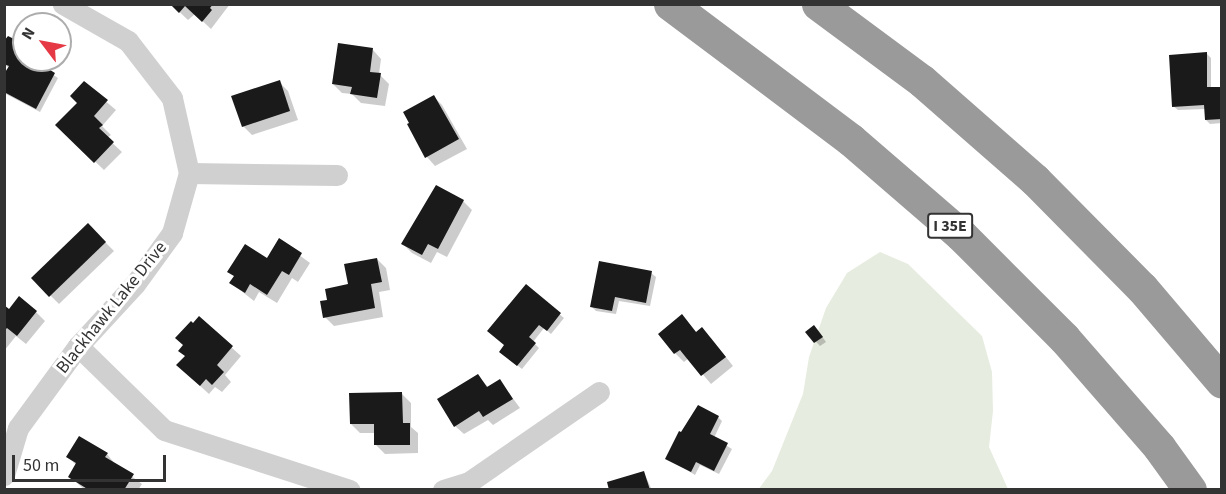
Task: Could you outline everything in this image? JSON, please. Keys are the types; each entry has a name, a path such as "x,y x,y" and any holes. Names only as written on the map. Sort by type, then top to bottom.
{"highway":[{"name":"I 35E","path":"670,4 851,140 961,235 1064,338 1159,447 1190,489"},
{"path":"818,4 922,81 1035,180 1142,288 1221,382"}],"street":[{"name":"Blackhawk Lake Drive","path":"4,475 18,428 78,346 135,284 172,233 189,173 172,98 128,41 63,4"},
{"path":"189,173 337,175"},
{"path":"78,346 164,430 350,489"},
{"path":"443,489 469,482 599,393"}],"shaded area":[{"path":"880,252 908,264 982,336 992,372 993,411 989,447 1008,489 758,490 772,471 803,394 809,357 826,308 847,273"}],"building":[{"path":"170,4 213,4 210,8 212,10 202,22 185,6 179,13"},
{"path":"8,36 12,38 12,72 55,73 36,109 4,92 4,74 9,66 4,64 4,41"},
{"path":"338,43 373,48 370,72 381,73 377,98 350,94 352,87 332,84"},
{"path":"1207,52 1207,87 1222,87 1222,119 1205,120 1204,105 1172,107 1169,55"},
{"path":"280,80 290,111 242,127 231,96"},
{"path":"84,81 108,100 94,116 103,125 99,128 114,142 94,163 55,125 77,103 70,96"},
{"path":"434,95 459,139 425,158 403,112"},
{"path":"436,185 464,200 438,249 428,244 422,255 401,244"},
{"path":"88,223 106,242 49,297 31,278"},
{"path":"279,238 302,253 289,275 282,271 267,295 250,284 245,293 229,283 234,276 227,272 245,244 267,258"},
{"path":"377,258 382,282 371,284 375,308 323,318 320,301 327,300 325,289 348,284 344,264"},
{"path":"599,261 652,271 646,303 615,297 612,311 590,307"},
{"path":"526,284 561,313 547,331 539,325 529,337 536,343 517,366 499,352 504,345 487,331"},
{"path":"19,296 37,311 17,336 7,328 4,331 4,305 9,309"},
{"path":"682,314 696,332 702,327 726,357 701,376 680,350 674,354 658,334"},
{"path":"199,316 233,346 217,365 224,372 212,385 206,379 200,386 176,365 185,356 178,351 183,345 175,338"},
{"path":"814,325 823,337 814,343 805,332"},
{"path":"478,374 487,387 500,379 513,399 483,417 479,411 454,427 437,399"},
{"path":"402,392 403,423 410,423 410,445 374,445 374,424 350,424 349,393"},
{"path":"698,405 719,416 710,434 728,443 714,471 696,462 691,472 665,459 679,431 681,432"},
{"path":"79,436 108,453 105,457 134,474 124,490 89,490 68,477 76,463 66,457"},
{"path":"644,471 650,490 609,490 607,482"}]}
